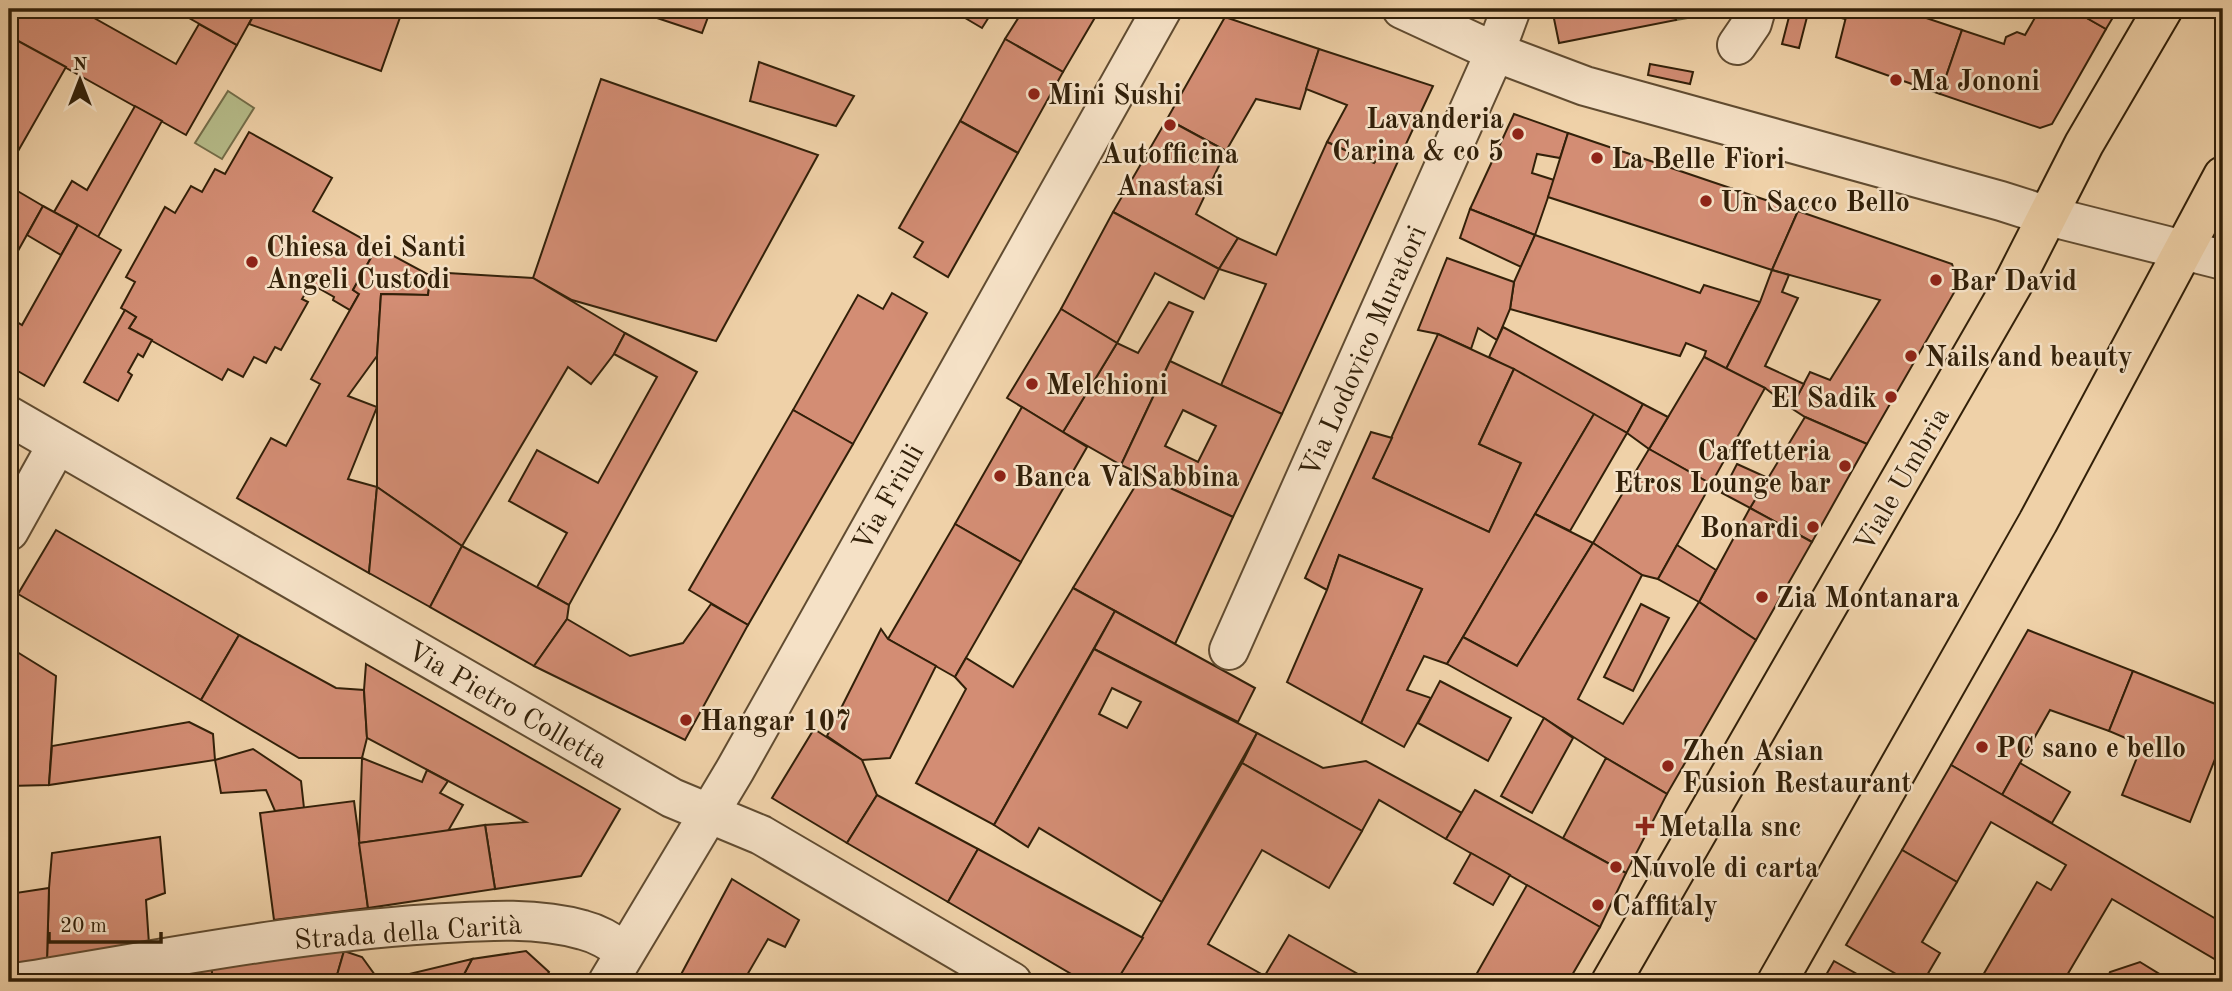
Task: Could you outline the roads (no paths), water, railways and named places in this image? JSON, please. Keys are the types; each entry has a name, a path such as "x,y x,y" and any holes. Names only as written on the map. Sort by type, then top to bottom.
{"main road":[{"name":"Viale Umbria","path":"1611,982 2014,282 2084,144 2163,9"},
{"path":"1777,982 2038,522 2223,176"}],"street":[{"name":"Via Friuli","path":"617,967 709,813 1162,9"},
{"path":"1402,9 1495,52 1585,86 2048,216 2223,260"},
{"name":"Via Lodovico Muratori","path":"1229,650 1495,52 1511,9"},
{"path":"1737,45 1752,23 1756,9"},
{"name":"Via Pietro Colletta","path":"9,416 672,798 761,835 1012,982"},
{"path":"9,531 57,445"},
{"name":"Strada della Carità","path":"21,982 310,935 453,923 517,922 565,926 600,936 617,967"}],"place":[{"name":"Ma Jononi","path":"1896,80"},
{"name":"Mini Sushi","path":"1034,94"},
{"name":"Autofficina Anastasi","path":"1170,125"},
{"name":"Lavanderia Carina & co 5","path":"1518,134"},
{"name":"La Belle Fiori","path":"1597,158"},
{"name":"Un Sacco Bello","path":"1706,201"},
{"name":"Chiesa dei Santi Angeli Custodi","path":"252,262"},
{"name":"Bar David","path":"1936,280"},
{"name":"Nails and beauty","path":"1911,356"},
{"name":"Melchioni","path":"1032,384"},
{"name":"El Sadik","path":"1891,397"},
{"name":"Caffetteria Etros Lounge bar","path":"1845,466"},
{"name":"Banca ValSabbina","path":"1000,476"},
{"name":"Bonardi","path":"1813,527"},
{"name":"Zia Montanara","path":"1762,597"},
{"name":"Hangar 107","path":"686,720"},
{"name":"PC sano e bello","path":"1982,747"},
{"name":"Zhen Asian Fusion Restaurant","path":"1668,766"},
{"name":"Metalla snc","path":"1645,826"},
{"name":"Nuvole di carta","path":"1616,867"},
{"name":"Caffitaly","path":"1598,905"}]}
